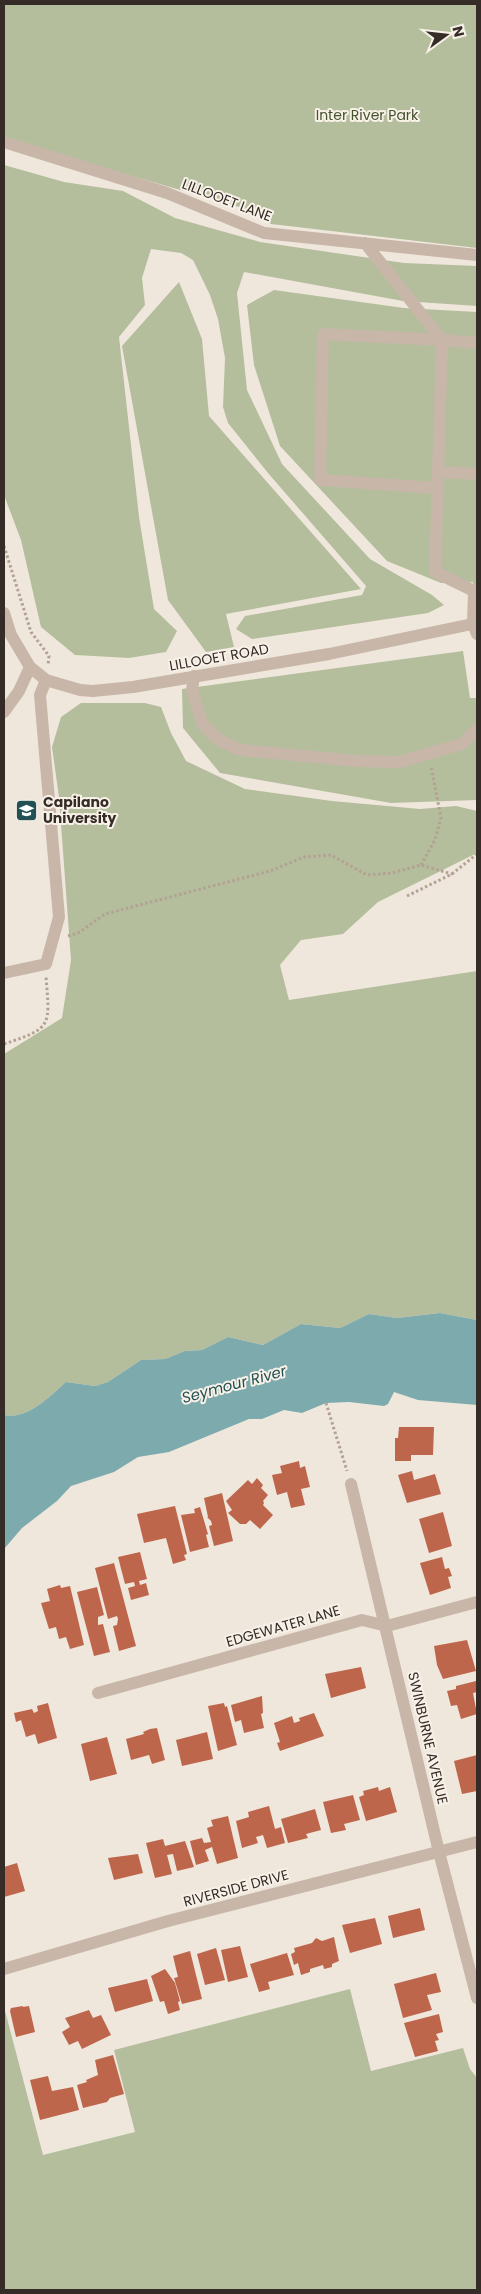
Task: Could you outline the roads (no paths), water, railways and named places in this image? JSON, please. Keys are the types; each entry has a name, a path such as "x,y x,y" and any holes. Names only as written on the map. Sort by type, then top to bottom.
{"street":[{"name":"LILLOOET LANE","path":"4,142 167,194 264,233 477,255"},
{"path":"365,243 442,340 435,572 474,590 476,627"},
{"path":"437,488 320,480 323,334 477,343"},
{"path":"438,472 477,474"},
{"name":"LILLOOET ROAD","path":"4,613 11,635 30,667 46,680 80,690 104,691 329,654 476,627"},
{"path":"4,712 19,691 30,667"},
{"path":"194,676 192,690 202,723 210,733 230,746 241,750 357,761 399,762 462,744 477,729"},
{"path":"4,973 46,964 59,917 40,695 46,680"},
{"name":"SWINBURNE AVENUE","path":"351,1484 439,1852 477,1998"},
{"name":"EDGEWATER LANE","path":"98,1693 362,1620 386,1626 477,1602"},
{"name":"RIVERSIDE DRIVE","path":"4,1969 168,1921 477,1842"}],"water":[{"name":"Seymour River","path":"440,1313 477,1320 477,1405 418,1400 394,1392 388,1404 384,1406 349,1402 326,1403 302,1413 284,1410 262,1419 249,1419 169,1452 138,1457 114,1472 71,1486 57,1501 22,1528 4,1549 4,1415 13,1416 30,1411 66,1382 95,1386 108,1382 141,1360 165,1359 185,1351 202,1350 228,1337 263,1345 301,1324 340,1328 369,1314 397,1318"}],"place":[{"name":"Capilano University","path":"27,810"}],"park label":[{"name":"Inter River Park","path":"367,115"}]}
